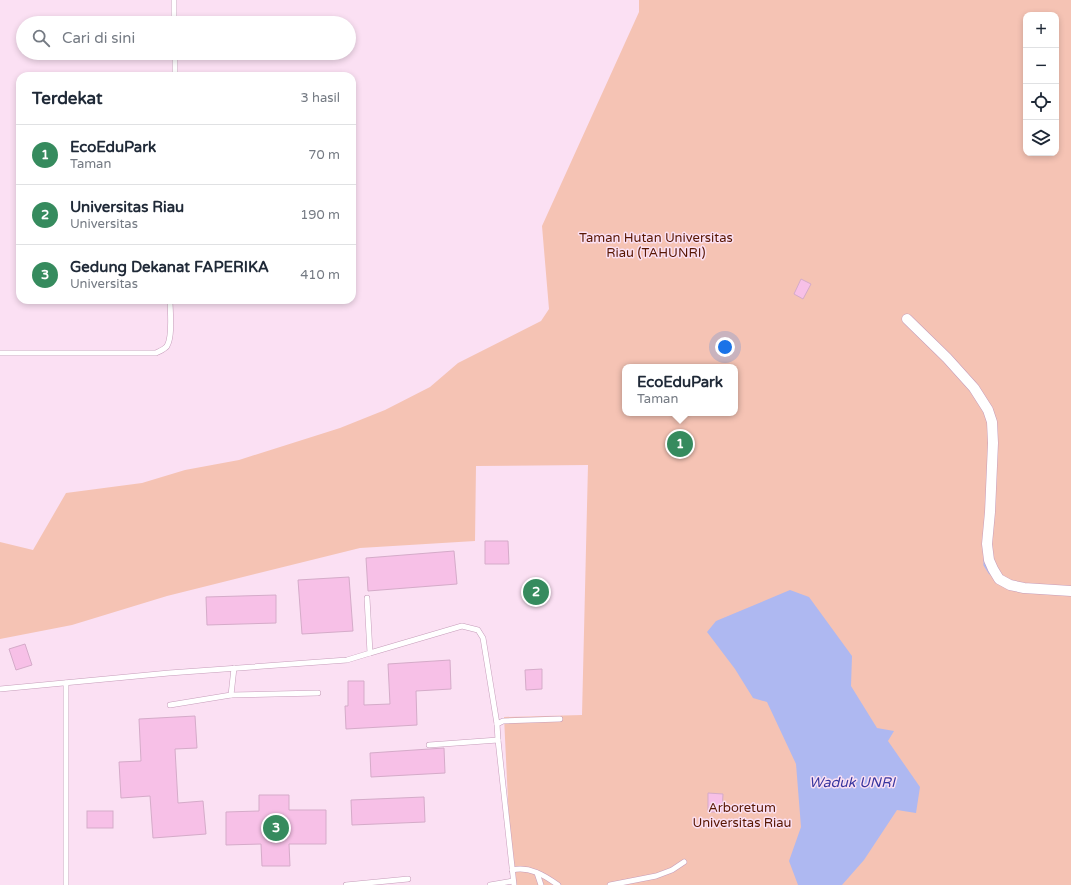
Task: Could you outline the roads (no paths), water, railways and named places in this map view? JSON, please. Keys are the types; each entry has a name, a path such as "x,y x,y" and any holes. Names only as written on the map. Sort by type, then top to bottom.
{"street":[{"path":"907,319 947,358 974,388 988,410 992,422 993,443 990,512 986,544 989,560 999,579 1010,585 1024,588 1071,591"}],"lane":[{"path":"174,0 174,16"},
{"path":"174,60 175,72"},
{"path":"0,353 156,353 164,349 167,345 170,334 170,304"},
{"path":"367,598 370,653"},
{"path":"0,689 169,673 347,660 462,626 478,630 483,638 497,724 513,883 490,885"},
{"path":"231,695 234,668"},
{"path":"66,683 66,885"},
{"path":"170,705 231,695 318,693"},
{"path":"497,724 509,720 560,719"},
{"path":"430,745 498,740"},
{"path":"610,885 656,876 672,870 684,862"},
{"path":"512,870 521,868 537,872 558,885"},
{"path":"537,872 541,885"},
{"path":"346,885 408,879"}],"water":[{"name":"Waduk UNRI","path":"790,590 809,597 852,656 851,686 877,728 894,731 888,741 920,787 916,813 897,810 864,860 842,885 798,885 789,861 801,827 796,764 767,702 753,698 735,669 707,632 716,621"}],"waterway":[{"path":"985,560 985,565 990,573"}],"place":[{"name":"EcoEduPark","path":"680,444"},
{"name":"Universitas Riau","path":"536,592"},
{"name":"Gedung Dekanat FAPERIKA","path":"276,828"}],"park label":[{"name":"Taman Hutan Universitas Riau (TAHUNRI)","path":"656,244"},
{"name":"Arboretum Universitas Riau","path":"742,814"}]}
